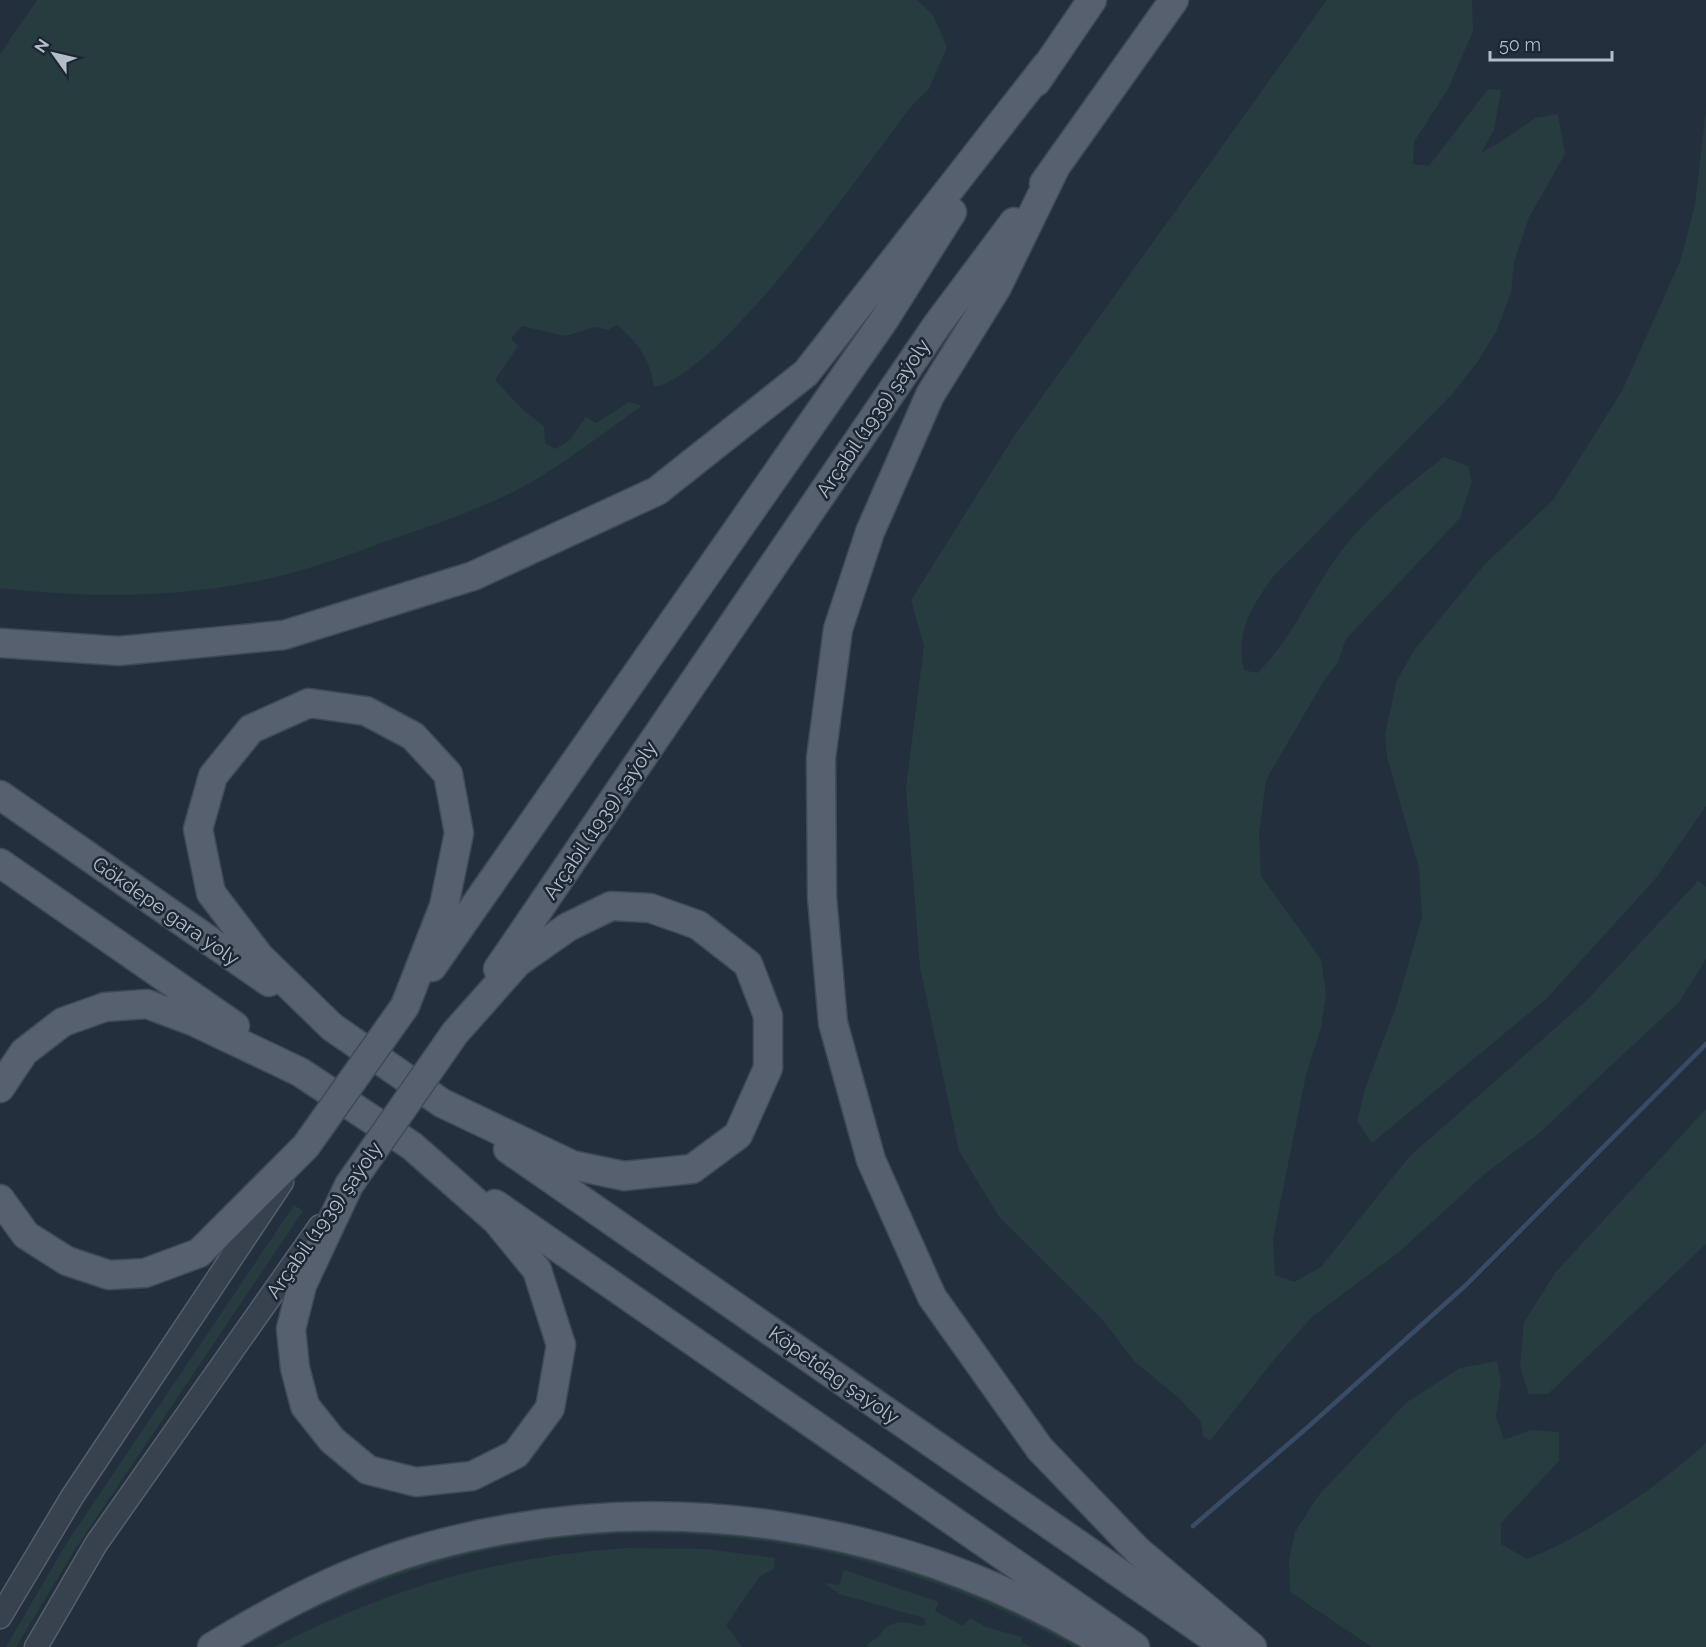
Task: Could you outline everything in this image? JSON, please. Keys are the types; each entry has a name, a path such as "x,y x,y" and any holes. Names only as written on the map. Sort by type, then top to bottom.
{"main road":[{"path":"0,1199 26,1235 67,1261 109,1275 145,1273 199,1253 306,1146 884,320 1046,66 1092,0"},
{"name":"Arçabil (1939) şaýoly","path":"349,1185 937,325 1055,168 1174,0"},
{"path":"0,643 118,651 284,635 473,576 657,491 806,373 1046,66"},
{"path":"1055,168 997,287 930,395 870,532 838,629 820,758 822,897 833,1023 871,1160 932,1297 1040,1449 1137,1550 1252,1647"},
{"path":"405,1006 444,906 459,833 448,774 413,736 366,711 309,703 251,729 213,776 198,829 211,893 259,956 332,1026 442,1103 572,1164 624,1176 692,1169 738,1135 768,1068 768,1016 748,964 698,925 650,908 611,906 568,927 518,962 455,1033"},
{"name":"Gökdepe gara ýoly","path":"0,795 332,1026"},
{"path":"0,863 1136,1647"},
{"path":"0,1088 24,1052 63,1022 105,1007 147,1004 195,1023 300,1072"},
{"name":"Köpetdag şaýoly","path":"442,1103 1226,1647"},
{"path":"349,1185 302,1285 291,1329 295,1368 305,1406 332,1440 368,1470 416,1482 472,1476 516,1454 550,1408 561,1345 537,1270 496,1220 412,1146"},
{"path":"212,1647 273,1610 354,1574 426,1548 499,1530 576,1519 634,1516 690,1516 761,1522 832,1534 896,1551 959,1573 1072,1624 1110,1647"}],"street":[{"path":"1046,66 1087,0"},
{"path":"0,1617 72,1497 306,1146"},
{"name":"Arçabil (1939) şaýoly","path":"36,1647 96,1544 349,1185"}],"green space":[{"path":"37,0 917,0 933,15 947,47 929,89 913,104 791,264 716,347 682,374 654,387 650,369 642,352 617,325 608,330 595,327 565,336 522,326 511,338 518,346 495,380 523,410 544,426 545,443 555,449 569,441 586,417 596,423 629,402 642,406 546,473 513,492 455,517 289,574 222,587 159,594 63,594 0,588 0,54"},
{"path":"1327,0 1472,0 1473,31 1448,89 1414,142 1413,164 1429,166 1488,89 1501,90 1494,130 1481,153 1535,118 1558,114 1565,154 1529,217 1514,262 1511,293 1496,332 1478,361 1454,392 1273,577 1258,598 1247,620 1242,644 1244,670 1257,673 1288,635 1343,548 1369,519 1444,457 1468,466 1472,481 1460,518 1346,639 1338,662 1323,682 1266,780 1259,833 1261,876 1321,959 1326,994 1321,1028 1306,1075 1273,1239 1275,1275 1294,1282 1321,1267 1409,1157 1586,1001 1698,881 1706,887 1706,959 1679,1002 1537,1135 1487,1172 1399,1252 1312,1317 1277,1356 1210,1441 1203,1436 1201,1422 1180,1399 1135,1362 1102,1319 1000,1218 959,1151 920,967 906,788 924,646 911,600 1016,433"},
{"path":"1706,109 1706,806 1656,878 1546,999 1372,1143 1357,1121 1366,1086 1396,1007 1422,917 1419,868 1387,757 1385,734 1397,680 1415,649 1485,564 1554,499 1622,391 1681,259 1695,205"},
{"path":"1706,1109 1706,1244 1548,1394 1529,1394 1520,1367 1524,1322 1555,1273"},
{"path":"294,1205 303,1211 74,1551 16,1647 6,1647 66,1544"},
{"path":"1497,1361 1501,1382 1496,1416 1504,1440 1531,1430 1559,1432 1559,1461 1501,1523 1501,1544 1527,1559 1597,1524 1645,1492 1706,1443 1706,1647 1372,1647 1290,1592 1289,1561 1295,1532 1318,1496 1407,1402 1460,1368"},
{"path":"716,1528 862,1553 980,1593 1087,1647 1074,1647 999,1609 921,1578 841,1555 758,1540 675,1534 592,1536 509,1546 427,1566 356,1591 288,1622 247,1645 231,1647 354,1584 425,1560 570,1531"},
{"path":"627,1548 706,1549 775,1558 774,1569 760,1576 726,1625 742,1647 274,1647 361,1607 445,1578 532,1559"},
{"path":"844,1570 939,1602 935,1611 963,1626 970,1618 986,1627 1022,1637 1022,1643 1032,1647 869,1647 867,1645 892,1624 902,1622 921,1626 926,1624 924,1618 839,1594 824,1583 839,1585"}],"waterway":[{"path":"1193,1526 1308,1427 1466,1285 1706,1044"}]}
